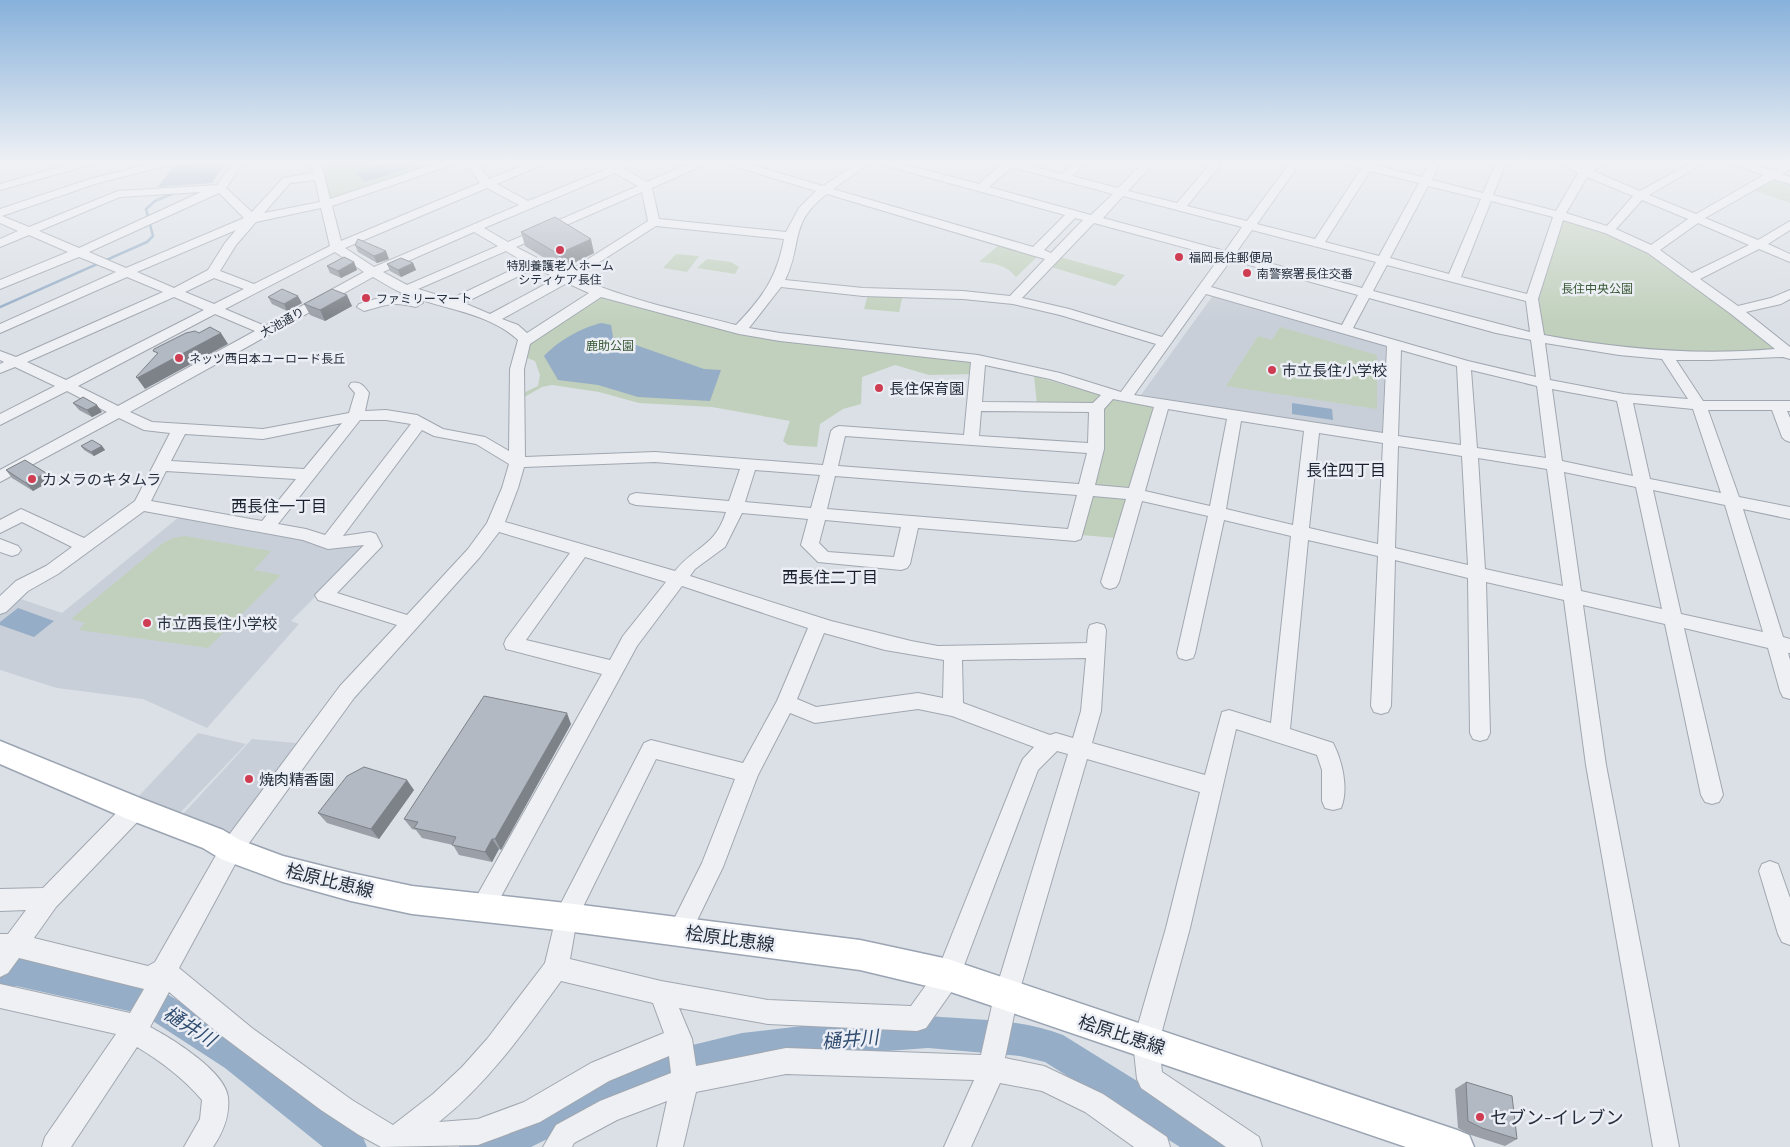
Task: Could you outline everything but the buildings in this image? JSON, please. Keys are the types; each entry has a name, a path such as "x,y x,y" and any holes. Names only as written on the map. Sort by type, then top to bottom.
{"main road":[{"name":"桧原比恵線","path":"0,752 135,809 213,839 231,850 284,869 351,887 412,900 566,917 860,955 948,975 1003,1008 1146,1042 1458,1147"}],"street":[{"path":"0,243 63,217"},
{"path":"0,285 80,252 158,217"},
{"path":"5,362 175,292 213,273 231,244 254,217"},
{"path":"0,329 127,272 252,219 264,217"},
{"path":"329,217 336,247 373,272 406,290 491,318 513,328 523,337"},
{"path":"0,420 336,247 407,217"},
{"name":"大池通り","path":"0,477 373,272 500,217"},
{"path":"406,290 576,217"},
{"path":"653,217 654,222"},
{"path":"740,330 762,306 778,283 785,265 789,236 799,217"},
{"path":"915,217 1053,257"},
{"path":"1035,252 1070,217"},
{"path":"1084,217 1500,330 1537,338 1618,351 1667,356 1729,356 1789,353"},
{"path":"1013,300 1087,222 1096,217"},
{"path":"1216,217 1532,299"},
{"path":"975,406 1097,408 1117,396 1165,342 1254,217"},
{"path":"1318,243 1335,217"},
{"path":"1346,329 1406,217"},
{"path":"1454,278 1479,217"},
{"path":"1559,217 1532,299 1542,383 1596,764 1666,1147"},
{"path":"1564,217 1610,230 1652,250 1736,311 1789,353"},
{"path":"1610,230 1622,217"},
{"path":"1691,217 1790,258"},
{"path":"1652,250 1701,217"},
{"path":"0,219 266,331"},
{"path":"491,318 567,278 654,222 789,236"},
{"path":"1692,278 1758,245 1790,226"},
{"path":"474,227 535,263 599,292 740,330 780,337 978,359 1055,376 1117,396 1555,465 1790,513"},
{"path":"451,304 535,263"},
{"path":"213,273 254,289"},
{"path":"778,283 863,292 963,295 1013,300 1061,311 1165,342"},
{"path":"1204,289 1464,364 1542,383 1624,398 1699,405 1784,407 1790,437"},
{"path":"364,307 391,297 399,297 426,306 449,310 479,319 523,337 599,292"},
{"path":"1736,311 1776,301 1790,294"},
{"path":"55,1147 135,1028 231,850 347,692 474,554 495,525 510,488 516,462 517,369 523,337"},
{"path":"1381,706 1389,439 1394,343"},
{"path":"1667,356 1699,405 1782,644 1790,691"},
{"path":"971,440 978,359"},
{"path":"5,362 67,386 149,427 263,434 356,416 386,414 412,418 439,433 480,440 516,462 655,457 1136,494 1782,644"},
{"path":"1464,364 1477,573 1480,733"},
{"path":"266,528 356,416 362,393 356,386"},
{"path":"1624,398 1712,795"},
{"path":"1110,582 1162,404"},
{"path":"636,499 1075,535 1096,448 1097,408"},
{"path":"1186,653 1217,513 1235,415"},
{"path":"328,543 419,423"},
{"path":"1280,735 1284,680 1312,427"},
{"path":"0,607 22,586 52,570 141,505 180,429"},
{"path":"911,521 901,564 824,558 810,545 839,431 1096,448"},
{"path":"484,909 487,900 630,641 677,578 689,565 719,543 731,522 749,465"},
{"path":"162,466 309,475"},
{"path":"141,505 306,535 320,542 328,543 370,538 373,546 324,595 412,623"},
{"path":"0,527 22,515 86,546"},
{"path":"495,525 677,578 819,623 916,650 952,653 1096,640 1091,711 1003,1008 988,1080 957,1147"},
{"path":"581,550 513,644 614,669"},
{"path":"680,931 712,867 748,773 786,703 819,623"},
{"path":"952,653 954,708"},
{"path":"786,703 815,716 918,701 954,708 1050,744"},
{"path":"1249,1147 1150,1078 1146,1042 1178,928 1229,718 1326,749 1332,770 1333,801"},
{"path":"556,968 661,993 768,1012 917,1019 948,975 1030,765 1050,744 1056,742 1212,786"},
{"path":"395,1140 442,1103 471,1076 496,1048 556,968 566,917 651,749 748,773"},
{"path":"135,809 48,899 5,953 161,979 186,993 367,1130 395,1140 478,1132 531,1113 600,1072 679,1042"},
{"path":"1770,871 1790,934"},
{"path":"0,900 48,899"},
{"path":"661,993 679,1042 685,1081 670,1147"},
{"path":"0,996 123,1023 135,1028 140,1036 168,1051 194,1071 215,1096 213,1123 197,1147"},
{"path":"556,1147 564,1134 609,1110 685,1081 786,1060 991,1068 1044,1079 1086,1099 1157,1147"}],"shaded area":[{"name":"市立長住小学校","path":"1214,294 1386,344 1382,434 1141,395"},
{"name":"市立西長住小学校","path":"179,517 365,547 291,621 299,624 207,728 143,699 57,688 0,670 0,609 15,597 62,613"},
{"path":"198,733 246,744 180,813 138,797"},
{"name":"焼肉精香園","path":"252,739 308,744 241,837 183,814"}],"green space":[{"name":"長住中央公園","path":"1559,217 1563,217 1652,250 1787,352 1667,356 1537,338 1532,299"},
{"path":"1000,244 1038,256 1016,277 1000,265 979,262"},
{"path":"676,254 699,256 687,272 663,268"},
{"path":"1060,257 1125,275 1115,286 1051,267"},
{"path":"707,259 731,262 739,267 735,274 697,268"},
{"name":"鹿助公園","path":"599,292 739,330 978,359 977,374 929,375 895,365 862,377 861,404 843,409 820,424 817,447 788,445 783,441 790,421 712,407 639,403 599,392 552,385 542,387 521,399 521,394 538,386 540,375 535,361 519,355 523,343"},
{"path":"868,294 903,295 899,312 864,309"},
{"path":"1280,327 1377,355 1377,409 1226,386 1258,336 1272,340"},
{"path":"1034,376 1104,396 1095,406 1037,405"},
{"path":"1110,397 1118,401 1158,408 1116,538 1081,535 1099,408"},
{"path":"185,536 271,551 254,570 281,575 208,648 79,630 85,623 71,619 163,543 173,538"}],"water":[{"path":"602,323 611,325 613,337 704,369 721,370 710,401 638,397 598,385 558,380 544,356 571,335"},
{"path":"1292,403 1332,409 1333,420 1292,414"},
{"path":"18,608 54,621 34,637 0,625 0,622"}],"waterway":[{"path":"0,307 147,242 153,236 148,217"},
{"name":"樋井川","path":"0,971 16,971 148,1000 237,1056 350,1147"},
{"name":"樋井川","path":"476,1147 519,1135 643,1074 742,1049 819,1040 928,1032 1020,1040 1051,1047 1212,1147"}],"place":[{"name":"特別養護老人ホーム シティケア長住","path":"560,250"},
{"name":"福岡長住郵便局","path":"1179,257"},
{"name":"南警察署長住交番","path":"1247,273"},
{"name":"ファミリーマート","path":"366,298"},
{"name":"ネッツ西日本ユーロード長丘","path":"179,358"},
{"name":"市立長住小学校","path":"1272,370"},
{"name":"長住保育園","path":"879,388"},
{"name":"カメラのキタムラ","path":"32,479"},
{"name":"市立西長住小学校","path":"147,623"},
{"name":"焼肉精香園","path":"249,779"},
{"name":"セブン-イレブン","path":"1480,1117"}],"district":[{"name":"長住四丁目","path":"1346,470"},
{"name":"西長住一丁目","path":"279,506"},
{"name":"西長住二丁目","path":"830,577"}]}
